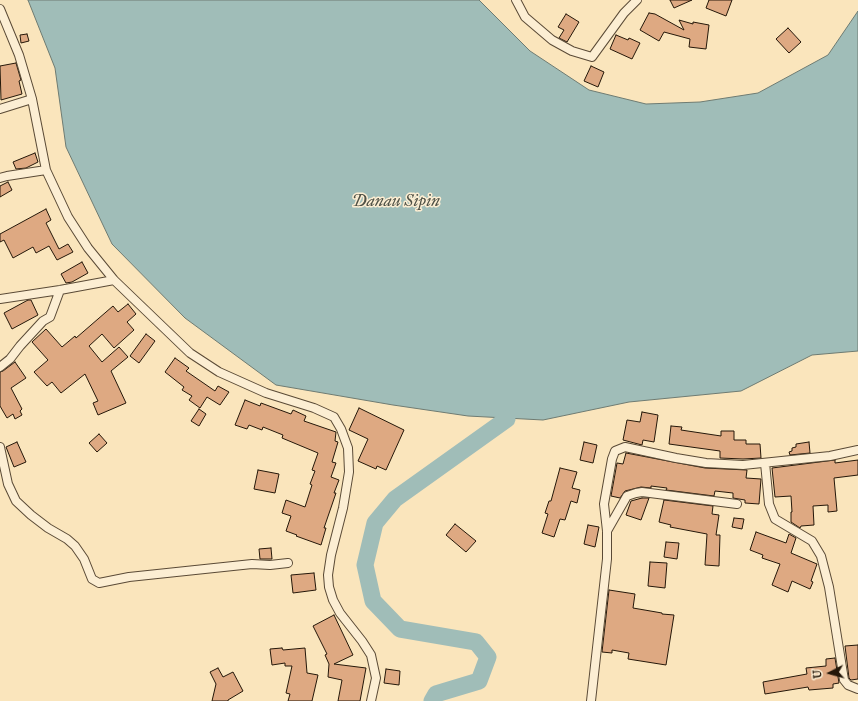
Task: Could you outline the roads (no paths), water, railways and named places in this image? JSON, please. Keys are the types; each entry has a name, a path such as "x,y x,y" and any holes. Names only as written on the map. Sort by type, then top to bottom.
{"street":[{"path":"516,0 525,16 552,40 572,50 592,57 624,13 637,0"},
{"path":"0,9 19,55 32,99 46,170 68,217 88,248 114,280 190,354 219,372 266,393 314,408 327,414 334,418 341,429 348,448 349,472 343,508 331,555 328,587 340,613 362,640 371,655 376,678 371,701"},
{"path":"0,109 32,99"},
{"path":"0,178 46,170"},
{"path":"0,299 114,280"},
{"path":"0,367 10,359 20,346 44,321 50,317 60,290"},
{"path":"0,447 8,484 16,501 30,514 75,546 84,559 92,579 100,583 129,577 252,564 270,565 288,563"},
{"path":"591,701 606,559 607,531 604,504 615,450 631,447 676,458 743,465 830,456 858,450"},
{"path":"764,463 769,504 775,519 812,541 821,556 829,587 844,680 848,685 858,689"},
{"path":"607,531 627,496 636,492 737,504"}],"water":[{"name":"Danau Sipin","path":"28,0 479,0 530,51 589,90 646,104 700,102 758,93 828,55 858,11 858,351 812,355 741,391 629,402 543,420 468,416 276,385 185,318 112,244 66,147 55,68"}],"waterway":[{"path":"432,701 436,694 479,681 488,657 476,642 400,629 373,601 365,565 375,523 395,499 507,419"}]}
